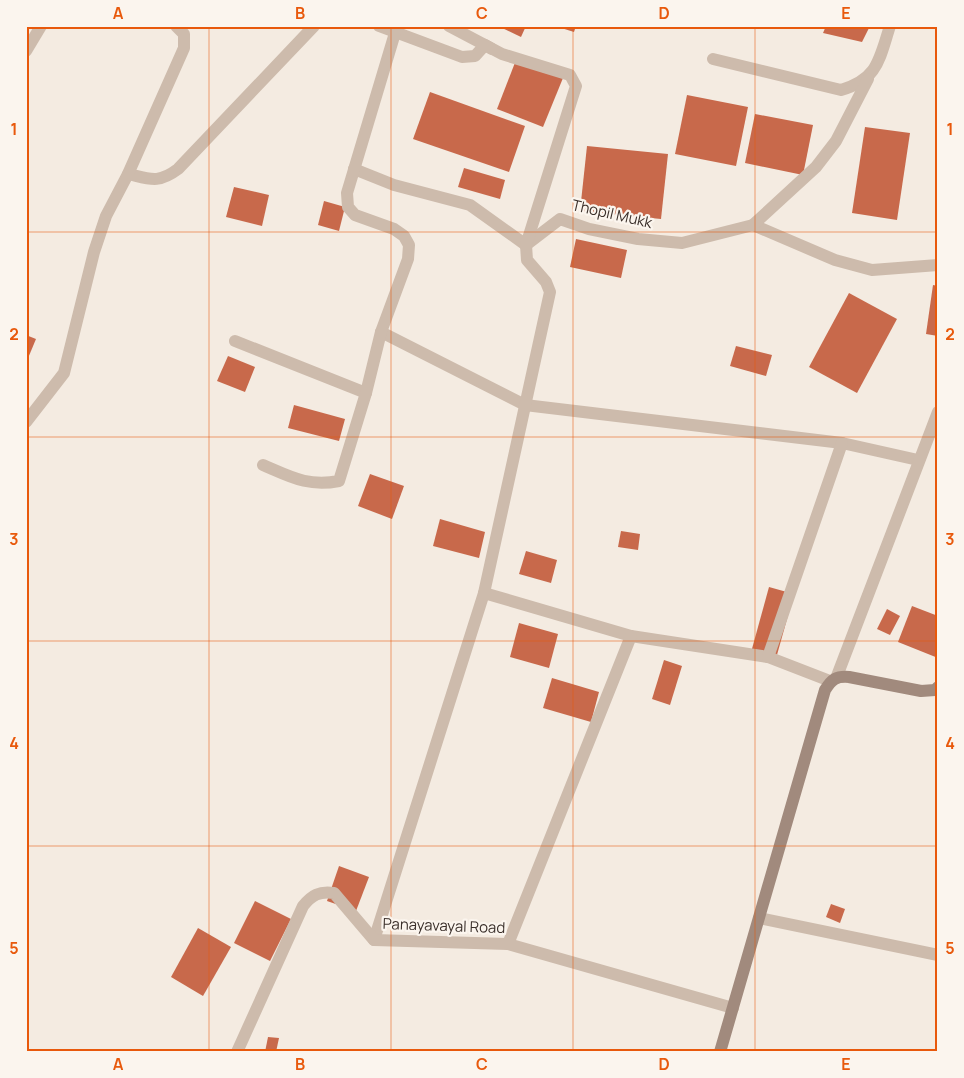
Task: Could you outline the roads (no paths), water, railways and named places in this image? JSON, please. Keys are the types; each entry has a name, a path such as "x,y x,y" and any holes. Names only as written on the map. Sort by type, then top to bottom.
{"street":[{"path":"26,52 41,26"},
{"path":"26,422 64,373 94,252 106,216 128,174 184,48 184,34 176,26"},
{"path":"128,174 156,181 178,169 314,26"},
{"path":"379,26 462,57 475,56 485,45 502,54"},
{"path":"374,940 484,593 550,292 546,282 527,260 526,244 576,86 570,75 502,54 449,26"},
{"path":"890,26 878,63 836,141 816,167 753,225 835,260 872,270 938,265"},
{"path":"263,465 301,482 322,484 339,481 366,393 381,332 408,259 409,246 404,236 394,229 355,215 348,207 347,193 395,32"},
{"path":"713,59 841,90 858,85 870,76"},
{"path":"354,169 394,185 470,205 526,244"},
{"name":"Thopil Mukk","path":"526,244 560,218 589,229 638,239 682,243 753,225"},
{"path":"381,332 524,405 842,443 918,460"},
{"path":"234,341 366,393"},
{"path":"720,1052 825,690 834,679 938,412"},
{"path":"768,657 842,443"},
{"path":"484,593 631,636 768,657 834,679 921,691 935,690 938,687"},
{"path":"508,944 631,636"},
{"name":"Panayavayal Road","path":"237,1052 303,906 310,897 323,891 334,893 374,940 508,944 733,1008"},
{"path":"759,918 938,955"}]}
